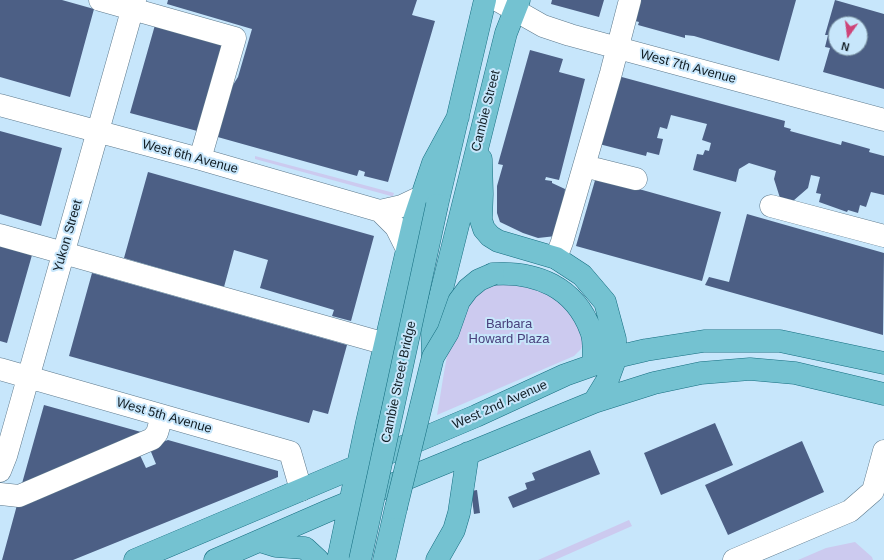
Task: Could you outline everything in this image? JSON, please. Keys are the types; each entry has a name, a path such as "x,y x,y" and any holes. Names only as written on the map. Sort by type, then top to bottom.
{"main road":[{"name":"Cambie Street","path":"429,201 458,117 485,0"},
{"name":"Cambie Street","path":"457,224 506,33 511,3"},
{"path":"480,134 481,220 484,229 490,236 498,241 556,258 582,275 604,302 615,339 616,357 608,379 594,402"},
{"path":"338,560 407,248 429,201"},
{"name":"Cambie Street Bridge","path":"360,560 429,201"},
{"name":"Cambie Street Bridge","path":"384,560 433,358 432,329 457,224"},
{"path":"433,358 448,332 459,301 468,289 479,280 493,274 510,273 528,275 545,281 564,293 584,316 592,332 594,364"},
{"name":"West 2nd Avenue","path":"136,560 359,466 594,364 616,357 646,350 704,341 780,341 884,363"},
{"path":"215,560 352,501 594,402 654,383 701,373 750,369 795,373 884,394"},
{"path":"437,560 454,530 462,494 468,453"},
{"path":"260,541 276,546 305,548 318,560"}],"street":[{"path":"100,0 133,5 235,38 200,159"},
{"path":"556,258 584,166 630,0"},
{"name":"West 7th Avenue","path":"511,3 543,26 617,48 884,120"},
{"name":"Yukon Street","path":"0,471 6,456 133,5"},
{"name":"West 6th Avenue","path":"0,105 200,159 380,211 396,227 407,248"},
{"path":"584,166 636,179"},
{"name":"West 6th Avenue","path":"380,211 429,201"},
{"path":"771,206 884,236"},
{"path":"0,236 386,344"},
{"name":"West 5th Avenue","path":"0,369 290,452 301,490"},
{"path":"0,494 19,496 152,439 157,433 162,416"},
{"path":"734,560 850,511 878,483 884,451"}],"green space":[{"path":"255,156 394,193 393,196 391,196 255,159"},
{"name":"Barbara Howard Plaza","path":"521,281 559,299 581,323 583,343 581,349 574,356 437,415 448,352 452,337 465,308 475,296 485,288 497,284"},
{"path":"629,520 632,526 555,560 538,560"},
{"path":"855,542 872,557 873,560 798,560 826,548"}],"building":[{"path":"0,0 62,0 94,9 70,97 0,77"},
{"path":"168,0 417,0 412,15 435,21 388,182 364,176 365,172 359,170 357,176 214,136 226,96 238,77 252,29 167,4"},
{"path":"552,0 604,0 599,17 551,4"},
{"path":"637,0 796,0 779,61 694,36 685,35 685,38 638,25 639,22 632,20"},
{"path":"835,0 884,14 884,89 823,72 828,55 868,56 868,16 830,16"},
{"path":"828,24 828,35 825,35"},
{"path":"155,25 226,45 201,132 130,113"},
{"path":"828,35 828,48 825,47"},
{"path":"530,50 563,59 559,72 585,79 559,180 546,177 545,180 552,181 552,183 565,189 564,202 556,236 538,238 523,233 500,222 497,213 497,186 503,165 498,164"},
{"path":"618,76 785,121 784,127 791,129 790,131 841,145 842,141 870,149 869,152 884,156 884,195 871,192 866,207 860,205 858,213 848,210 847,212 819,202 821,194 816,193 820,177 811,175 808,188 793,201 780,198 774,179 776,171 749,163 739,169 736,182 693,170 697,154 703,155 705,150 709,151 711,143 702,140 707,124 671,115 667,129 660,127 657,138 663,139 659,155 647,152 646,156 599,144"},
{"path":"0,131 62,148 41,226 0,214"},
{"path":"148,172 374,236 351,321 332,316 334,310 260,288 268,260 234,250 224,287 124,258"},
{"path":"596,177 721,212 702,281 576,246"},
{"path":"747,214 884,253 883,335 705,285 709,277 729,282"},
{"path":"0,246 32,255 7,343 0,341"},
{"path":"92,273 347,345 328,414 313,410 309,423 69,356"},
{"path":"44,405 141,432 21,487"},
{"path":"715,423 733,465 661,495 644,453"},
{"path":"168,440 278,471 278,477 73,560 2,560 17,505 139,453 146,468 156,464 149,447"},
{"path":"802,441 824,492 728,535 705,485"},
{"path":"590,450 600,474 513,508 508,497 527,489 525,483 535,480 532,473"},
{"path":"477,490 480,513 474,514 471,491"}]}
